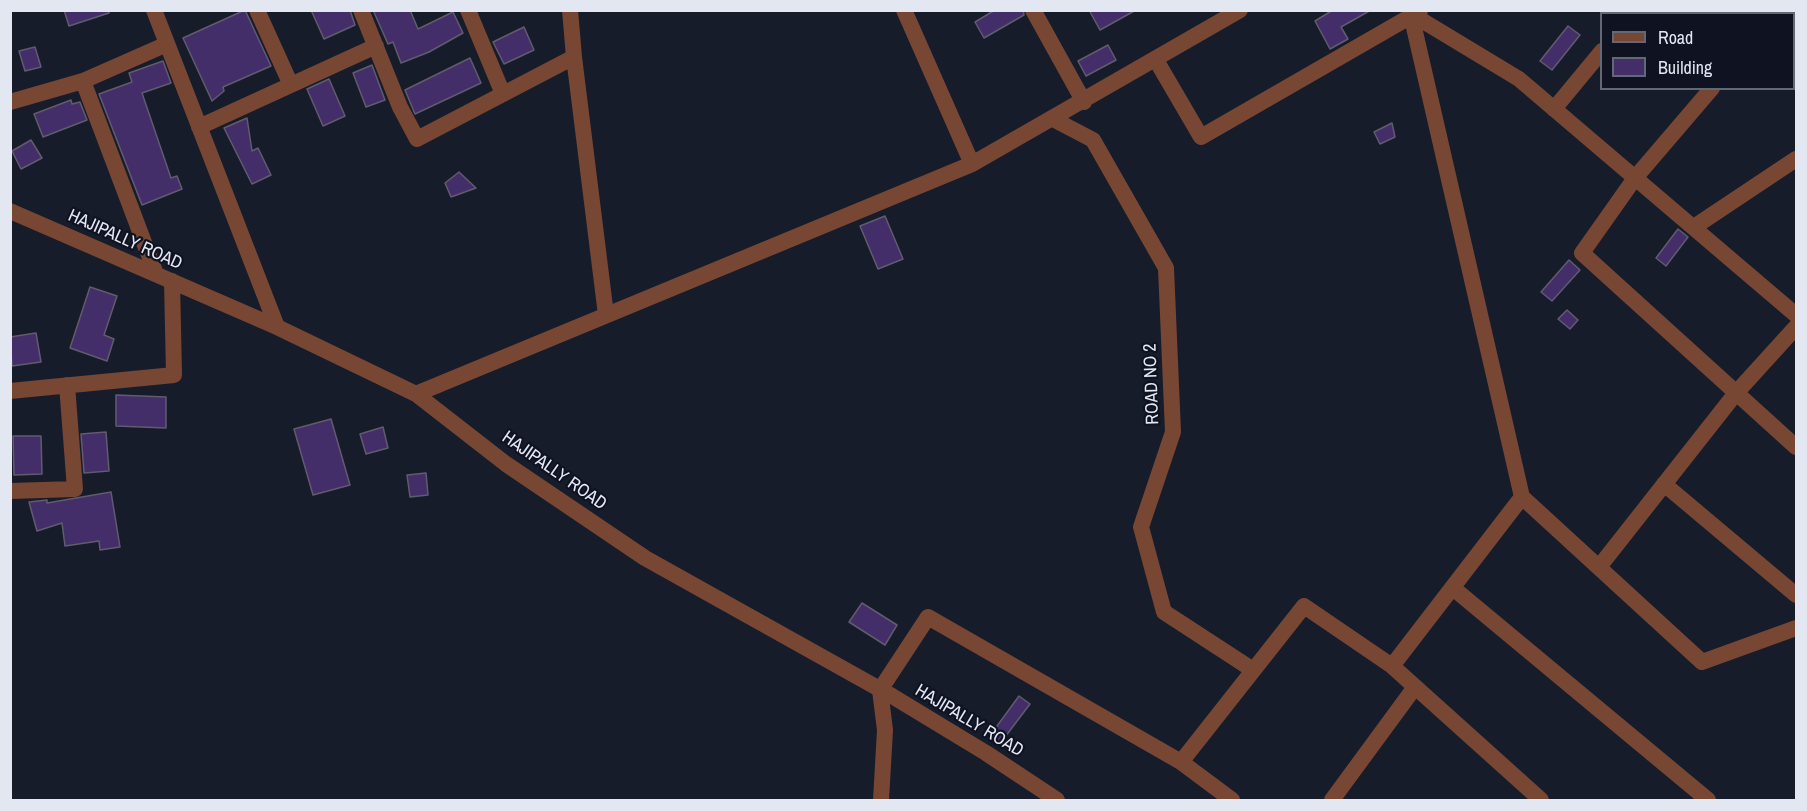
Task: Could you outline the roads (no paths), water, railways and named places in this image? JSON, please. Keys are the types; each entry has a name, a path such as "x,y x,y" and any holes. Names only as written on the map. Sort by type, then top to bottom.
{"street":[{"path":"154,10 277,327"},
{"path":"257,10 291,85"},
{"path":"361,10 417,139 574,57"},
{"path":"468,10 503,94"},
{"path":"570,10 606,315"},
{"path":"904,10 972,164"},
{"path":"1033,10 1084,102"},
{"path":"416,394 972,164 1084,102 1240,10"},
{"path":"1156,60 1201,137 1414,12"},
{"path":"1414,12 1519,79 1797,315"},
{"path":"1414,12 1522,497 1702,662 1797,628"},
{"path":"10,102 83,81 167,45"},
{"path":"199,127 376,46"},
{"path":"1554,109 1600,53"},
{"path":"83,81 156,273"},
{"path":"1710,90 1635,178 1582,253 1797,447"},
{"name":"ROAD NO 2","path":"1053,119 1094,140 1166,268 1173,432 1141,528 1164,612 1253,670"},
{"path":"1694,227 1797,159"},
{"name":"HAJIPALLY ROAD","path":"10,211 277,327 416,394 506,464 645,558 880,690 986,753 1057,801"},
{"path":"10,391 174,375 172,282"},
{"path":"1599,567 1736,393 1797,327"},
{"path":"10,491 75,489 67,385"},
{"path":"1664,484 1797,595"},
{"path":"1392,666 1522,497"},
{"path":"1453,588 1708,801"},
{"path":"1181,762 1304,606 1392,666 1540,801"},
{"path":"881,801 885,730 880,690 928,617 1181,762 1232,801"},
{"path":"1332,801 1415,687"}]}
